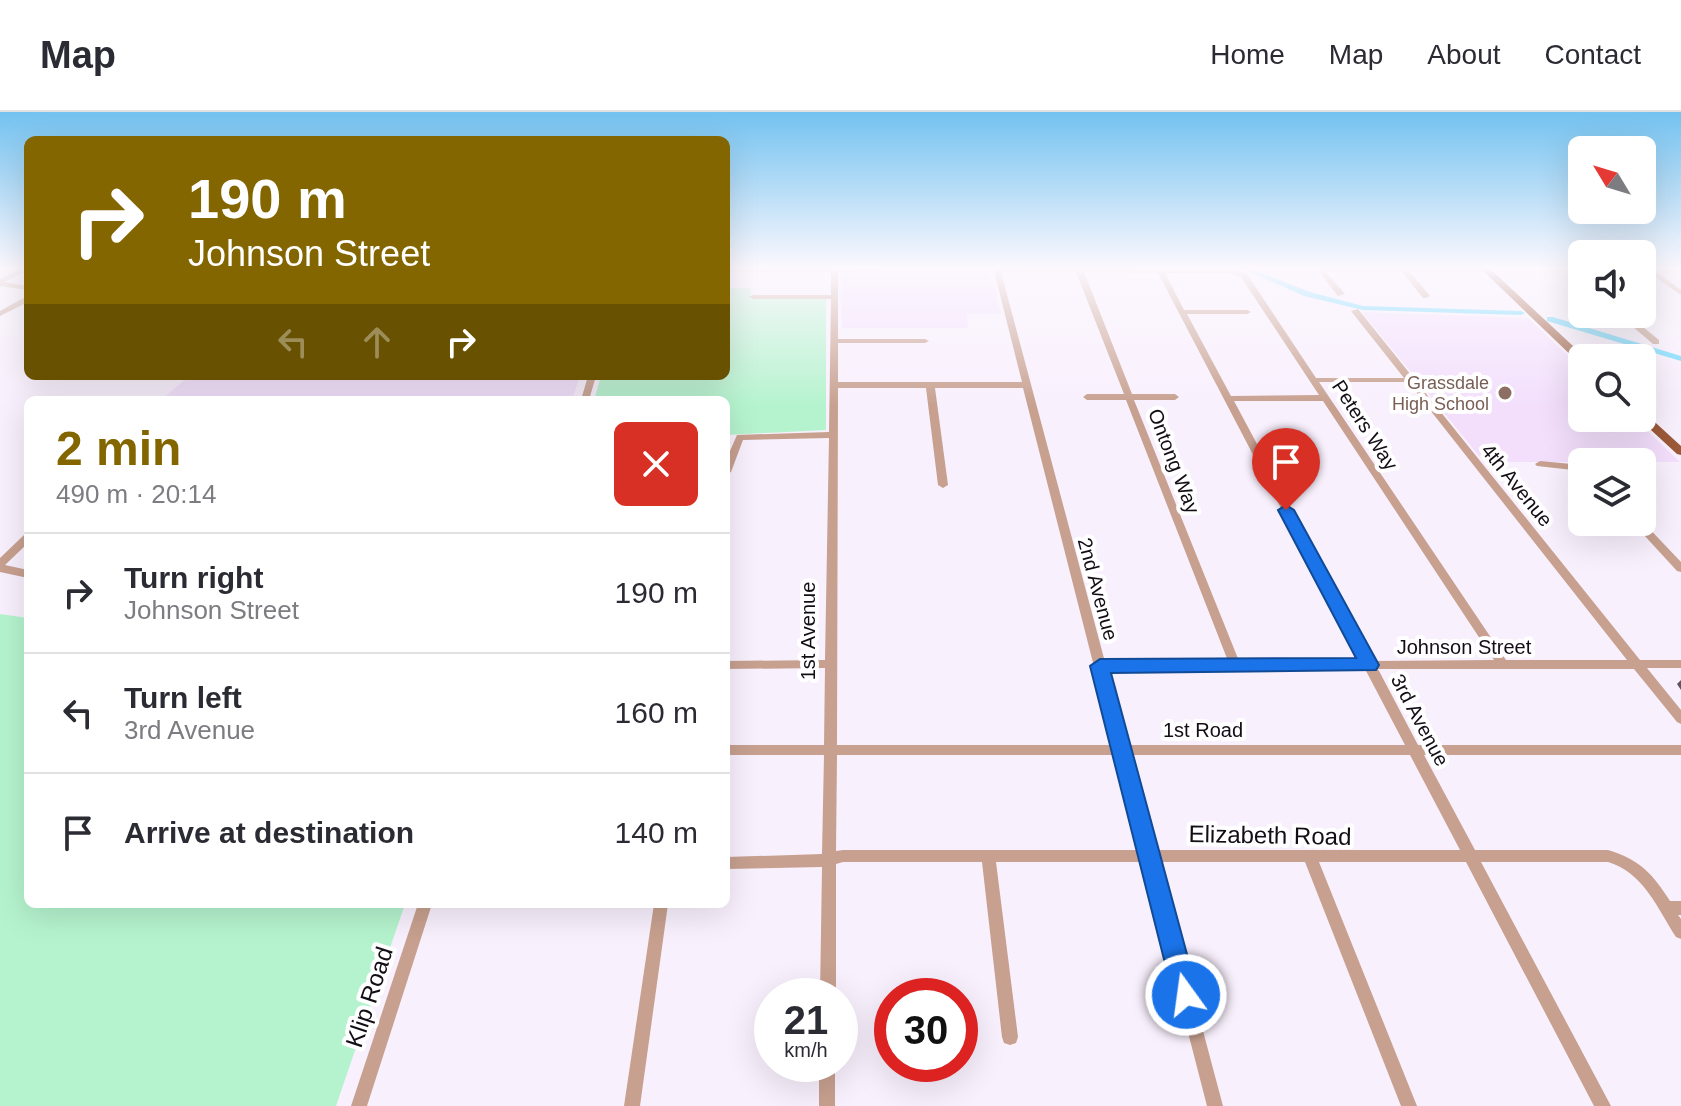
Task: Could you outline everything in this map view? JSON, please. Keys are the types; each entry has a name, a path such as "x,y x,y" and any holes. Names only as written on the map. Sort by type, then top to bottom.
{"main road":[{"path":"1532,313 1568,347"},
{"path":"1656,429 1681,452"}],"street":[{"name":"1st Avenue","path":"828,978 834,313"},
{"name":"2nd Avenue","path":"1008,313 1215,1106"},
{"name":"Ontong Way","path":"1096,313 1235,665"},
{"name":"3rd Avenue","path":"1183,313 1603,1106"},
{"name":"Peters Way","path":"1269,313 1503,665"},
{"name":"4th Avenue","path":"1357,313 1681,719"},
{"path":"1639,328 1656,342"},
{"path":"834,341 925,341"},
{"path":"1314,380 1410,380"},
{"path":"834,385 1027,385"},
{"path":"930,385 943,485"},
{"path":"1087,397 1175,397"},
{"path":"1227,399 1325,398"},
{"path":"730,456 737,441 746,436 833,435"},
{"path":"1540,464 1568,467"},
{"path":"1650,536 1681,568"},
{"path":"24,541 0,566 24,573"},
{"path":"730,665 830,664"},
{"name":"Johnson Street","path":"1100,666 1681,664"},
{"name":"1st Road","path":"730,750 1681,750"},
{"name":"Elizabeth Road","path":"730,863 829,860 843,856 1617,857 1642,873 1681,932"},
{"path":"988,856 1010,1037"},
{"path":"1310,858 1409,1106"},
{"path":"1665,907 1681,908"},
{"name":"Klip Road","path":"359,1106 424,908"},
{"path":"632,1106 660,908"},
{"path":"827,1082 827,1106"}],"shaded area":[{"path":"842,313 1001,314 967,314 968,328 842,328"},
{"name":"Grassdale High School","path":"1363,313 1528,318 1568,356 1568,432 1649,432 1680,462 1656,462 1656,448 1568,448 1568,462 1484,462"},
{"path":"184,380 579,380 573,396 166,396"}],"green space":[{"path":"730,313 826,313 826,430 730,435 730,396 595,396 600,380 730,380"},
{"path":"0,614 24,617 24,908 404,908 336,1106 0,1106"}],"waterway":[{"path":"1550,319 1681,359"}],"place":[{"name":"Grassdale High School","path":"1505,393"}],"route":[{"path":"1186,995 1100,666 1369,665 1286,510"}]}
